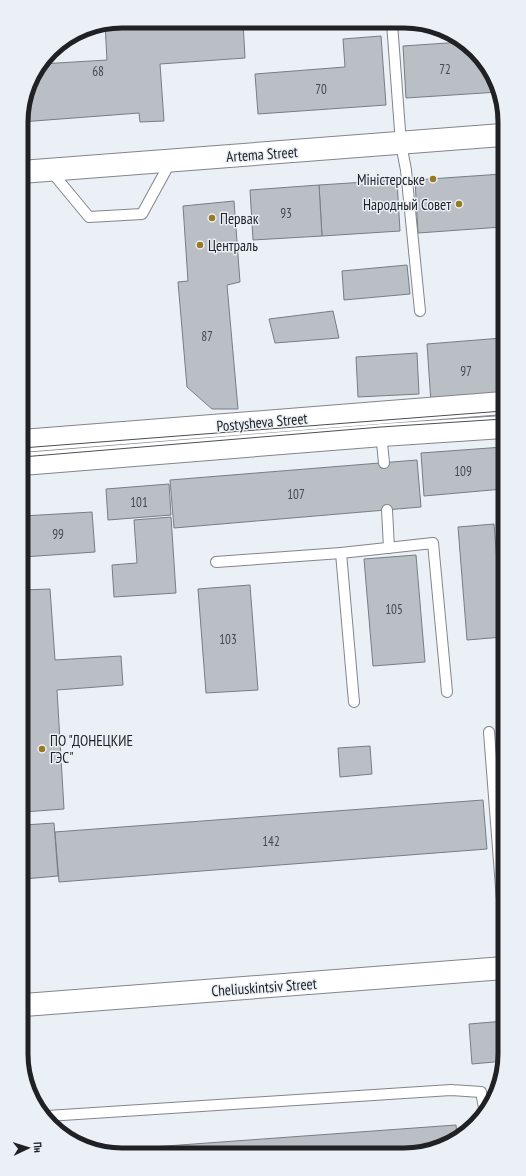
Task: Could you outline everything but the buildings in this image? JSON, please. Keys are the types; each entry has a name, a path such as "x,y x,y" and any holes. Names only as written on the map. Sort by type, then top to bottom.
{"street":[{"name":"Artema Street","path":"28,172 498,135"},
{"name":"Postysheva Street","path":"28,441 498,403"},
{"name":"Postysheva Street","path":"28,464 382,435 498,427"},
{"name":"Cheliuskintsiv Street","path":"28,1005 498,968"}],"lane":[{"path":"392,28 401,144 406,170 420,311"},
{"path":"50,170 89,217 142,214 171,161"},
{"path":"379,413 384,463"},
{"path":"386,510 389,548"},
{"path":"216,562 341,553 433,544 446,692"},
{"path":"341,553 354,702"},
{"path":"489,732 498,848"},
{"path":"52,1116 451,1090 482,1092 484,1103"}],"tram line":[{"path":"28,448 498,411"},
{"path":"28,456 381,427 498,419"}],"place":[{"name":"Міністерське","path":"433,179"},
{"name":"Народный Совет","path":"459,204"},
{"name":"Первак","path":"212,218"},
{"name":"Централь","path":"200,245"},
{"name":"ПО \"ДОНЕЦКИЕ ГЭС\"","path":"42,749"}]}
